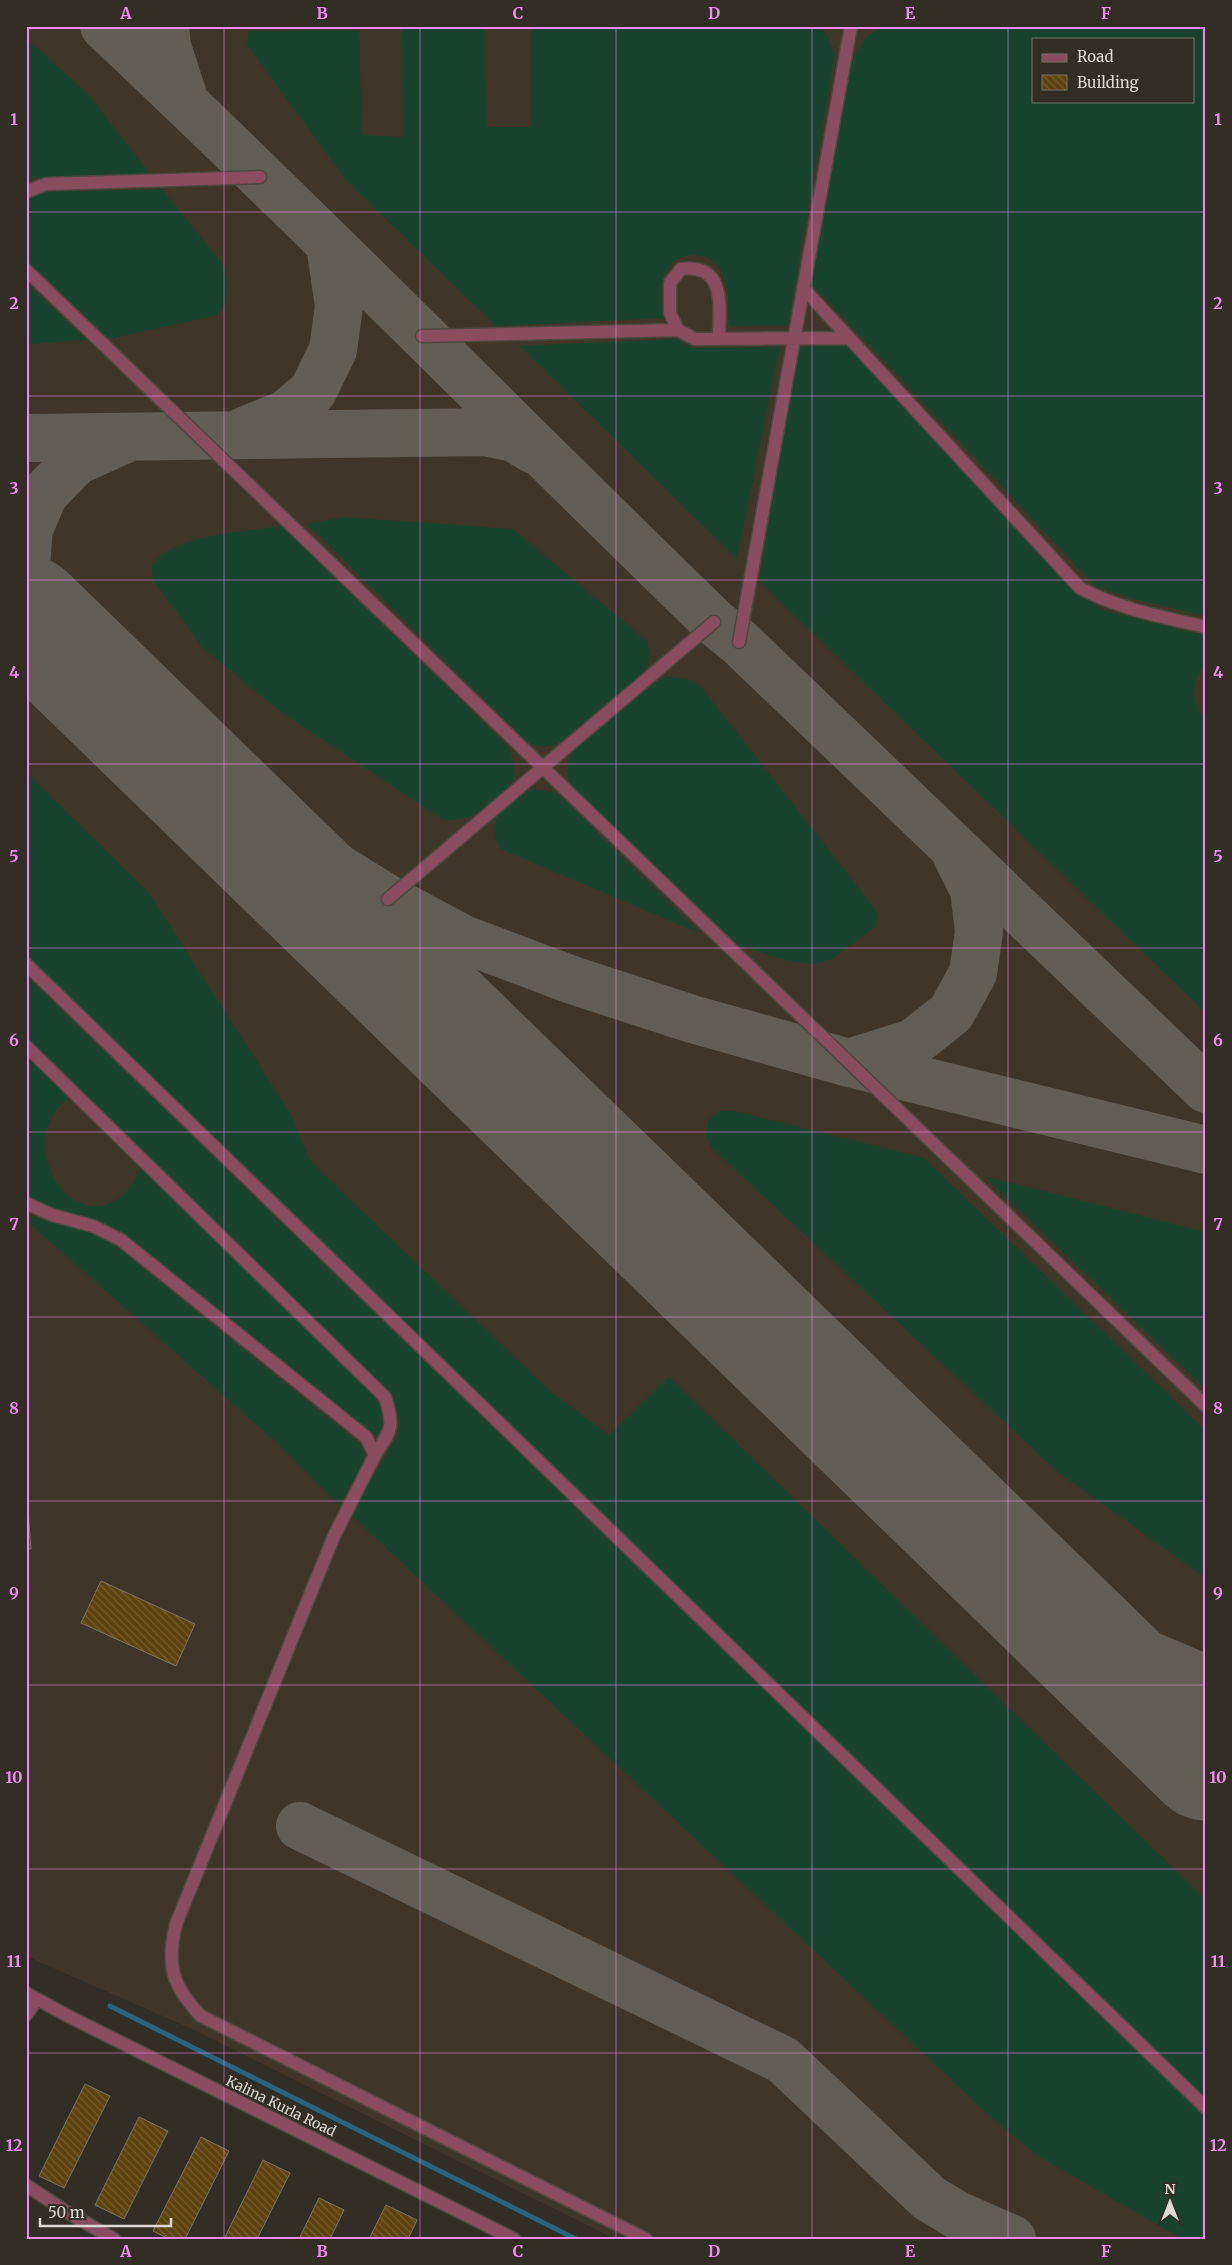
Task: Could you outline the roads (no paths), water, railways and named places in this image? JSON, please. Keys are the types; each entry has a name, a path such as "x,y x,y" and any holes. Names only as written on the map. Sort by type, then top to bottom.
{"street":[{"path":"738,642 851,26"},
{"path":"26,192 46,184 260,177"},
{"path":"678,330 670,313 670,283 681,269 695,267 708,272 718,290 719,339"},
{"path":"26,270 1206,1406"},
{"path":"803,288 1080,588 1100,599 1124,607 1206,627"},
{"path":"422,336 678,330 695,339 849,338"},
{"path":"388,899 714,622"},
{"path":"26,964 1206,2108"},
{"path":"26,1046 385,1398 391,1415 391,1431 375,1456 334,1536 176,1924 170,1948 173,1974 183,1998 201,2016 646,2239"},
{"path":"26,1203 52,1215 93,1226 120,1240 366,1437 375,1456"},
{"path":"26,2015 31,1996"},
{"name":"Kalina Kurla Road","path":"31,1996 514,2239"},
{"path":"26,2185 65,2211 114,2239"}],"waterway":[{"path":"110,2006 576,2239"}]}
